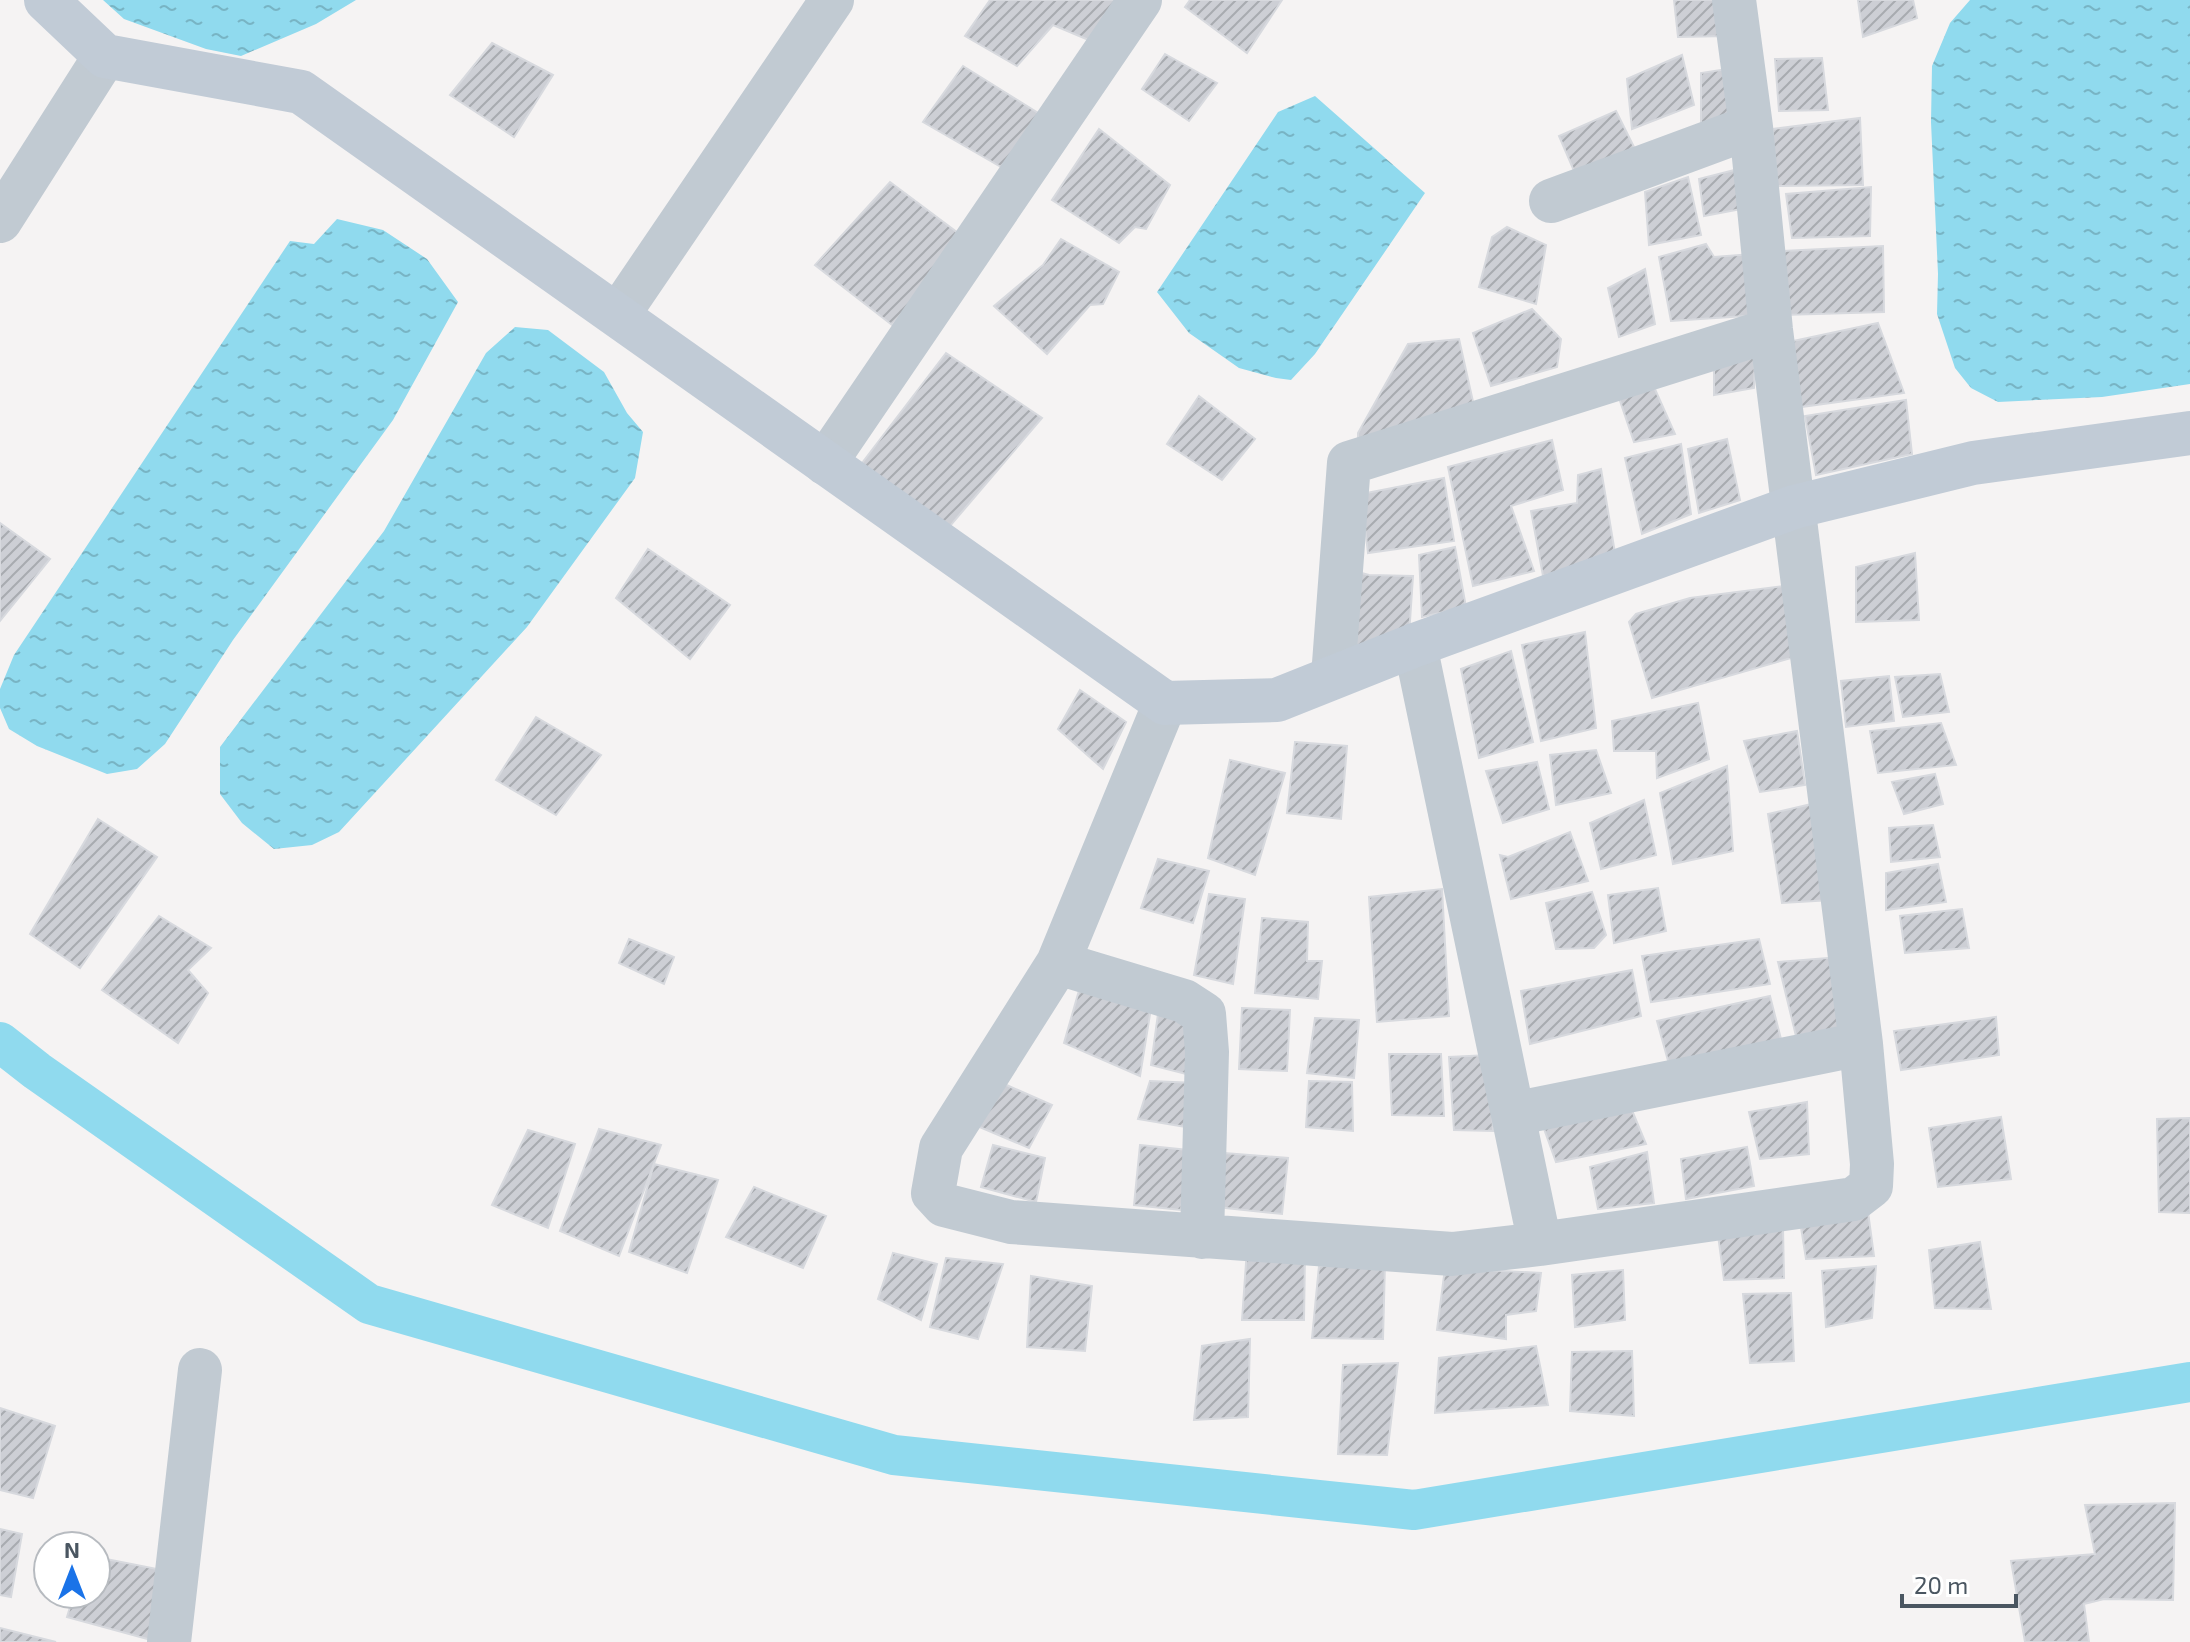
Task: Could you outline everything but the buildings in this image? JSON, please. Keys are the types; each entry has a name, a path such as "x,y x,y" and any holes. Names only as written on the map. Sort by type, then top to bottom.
{"street":[{"path":"46,0 105,56 301,92 1165,703 1277,700 1415,645 1794,507 1973,463 2190,433"},
{"path":"618,315 832,0"},
{"path":"825,463 1140,0"},
{"path":"1165,703 1058,963 941,1148 933,1193 944,1205 1011,1222 1452,1254 1854,1199 1871,1186 1872,1164 1861,1044 1771,330 1751,127 1734,0"},
{"path":"0,221 105,56"},
{"path":"1551,201 1751,127"},
{"path":"1333,677 1349,463 1771,330"},
{"path":"1415,645 1540,1244"},
{"path":"1058,963 1184,1001 1204,1014 1207,1052 1202,1237"},
{"path":"1513,1114 1861,1044"},
{"path":"169,1642 200,1370"}],"water":[{"path":"103,0 356,0 316,24 241,56 206,49 124,19"},
{"path":"1970,0 2190,0 2190,384 2102,397 1998,402 1971,388 1955,368 1937,314 1932,66 1950,23"},
{"path":"1315,96 1425,193 1315,354 1291,380 1239,368 1189,333 1157,292 1278,112"},
{"path":"337,219 383,230 427,259 458,302 393,420 233,640 165,744 137,769 107,774 37,746 9,729 0,708 0,689 14,655 290,241 314,244"},
{"path":"515,327 548,330 604,372 627,413 643,432 635,478 527,627 339,832 312,845 274,849 242,823 220,794 220,747 384,531 486,353"}],"waterway":[{"path":"0,1042 369,1304 894,1455 1414,1510 2190,1382"}]}
